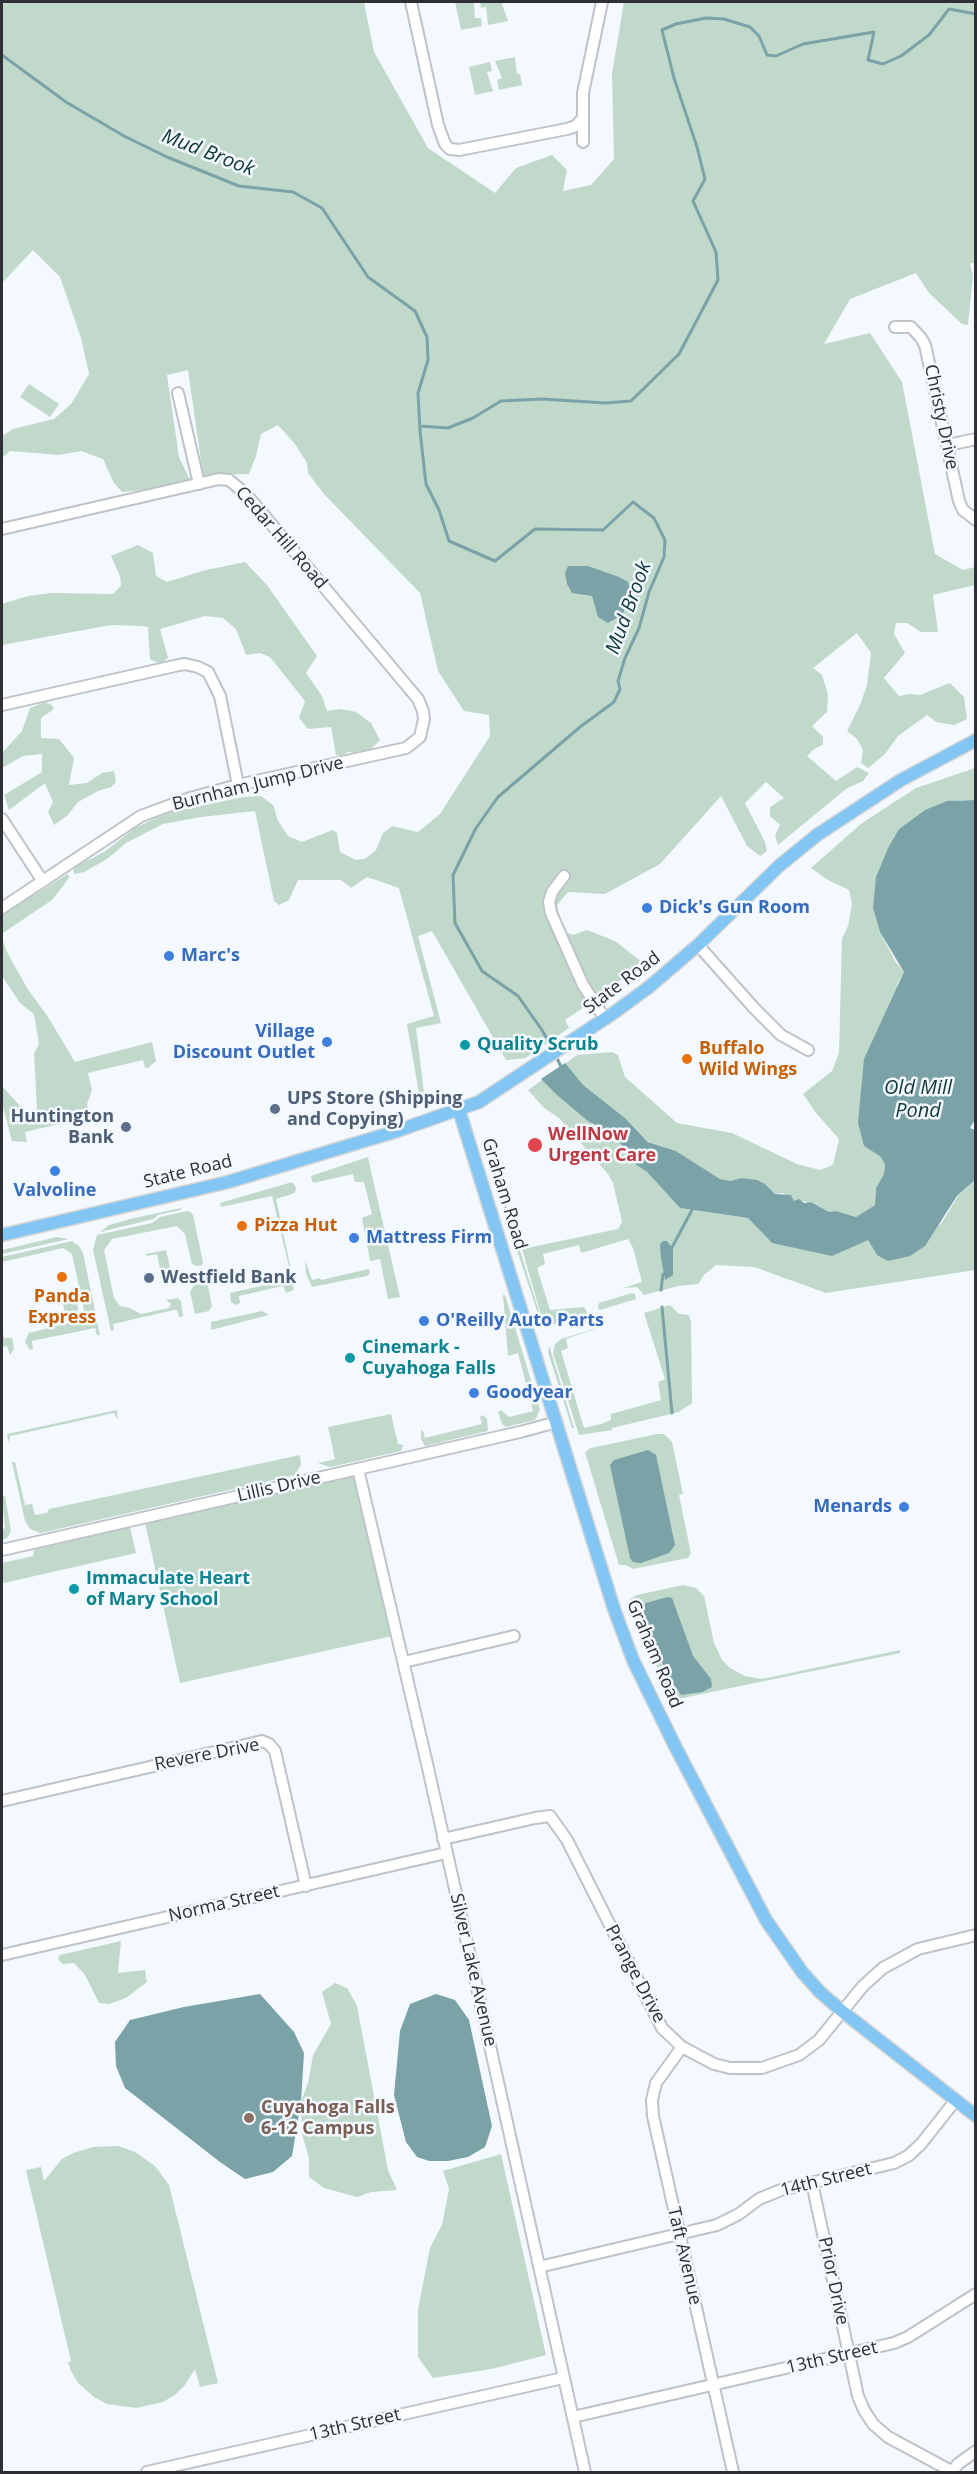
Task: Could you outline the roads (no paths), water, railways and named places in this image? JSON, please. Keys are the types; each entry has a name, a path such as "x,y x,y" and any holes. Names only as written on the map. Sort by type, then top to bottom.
{"main road":[{"name":"State Road","path":"2,1235 228,1182 479,1102 605,1019 649,987 698,945 779,866 817,835 901,780 975,740"},
{"name":"Graham Road","path":"459,1110 614,1609 646,1689 772,1931 802,1972 843,2012 975,2116"}],"street":[{"path":"411,2 438,125 445,144 450,149 459,150 567,129 576,126 581,120"},
{"path":"583,142 581,120 583,93 602,2"},
{"name":"Christy Drive","path":"895,327 910,327 925,345 959,501 963,510 975,520"},
{"path":"178,393 199,484"},
{"path":"948,445 975,439"},
{"name":"Cedar Hill Road","path":"2,529 219,479 236,483 418,699 424,719 420,737 406,748 364,759"},
{"path":"2,705 185,664 198,667 208,672 220,696 238,785"},
{"name":"Burnham Jump Drive","path":"2,908 141,816 190,798 238,785 364,759"},
{"path":"2,819 42,880"},
{"path":"564,876 552,892 549,902 551,913 578,975 605,1019"},
{"path":"698,945 753,1008 781,1035 808,1050"},
{"name":"Lillis Drive","path":"2,1550 556,1422"},
{"name":"Silver Lake Avenue","path":"358,1469 404,1662 585,2472"},
{"path":"404,1662 514,1636"},
{"name":"Revere Drive","path":"2,1801 262,1741 269,1744 275,1752 306,1886"},
{"name":"Prange Drive","path":"443,1839 545,1816 555,1820 657,2019 682,2047 722,2066 754,2069 792,2059 819,2040 870,1979 897,1959 918,1949 975,1935"},
{"name":"Norma Street","path":"2,1955 446,1853"},
{"name":"Taft Avenue","path":"682,2047 656,2083 652,2108 733,2472"},
{"name":"14th Street","path":"539,2267 680,2235 724,2222 766,2195 894,2163 908,2156 921,2144 955,2100"},
{"name":"Prior Drive","path":"812,2183 858,2396 864,2410 873,2424 888,2437 931,2468 953,2472"},
{"name":"13th Street","path":"573,2417 901,2341 975,2294"},
{"name":"13th Street","path":"147,2472 194,2467 563,2378"},
{"path":"953,2472 958,2464 975,2451"}],"water":[{"path":"568,566 588,566 628,582 631,588 623,614 608,623 598,617 592,596 572,593 565,573"},
{"name":"Old Mill Pond","path":"975,800 976,1118 970,1128 975,1130 975,1180 957,1196 925,1246 910,1256 888,1261 877,1255 868,1240 832,1256 772,1243 748,1218 680,1208 647,1172 629,1160 614,1130 612,1133 588,1121 541,1079 565,1063 583,1085 626,1119 648,1142 676,1151 720,1179 757,1180 775,1194 791,1195 794,1201 799,1199 804,1203 811,1202 829,1212 836,1211 856,1217 875,1205 876,1188 884,1174 885,1165 881,1157 864,1146 858,1123 864,1059 904,972 880,932 873,908 876,877 899,829 925,810 947,801"},
{"path":"667,1241 673,1249 673,1275 665,1280 660,1244"},
{"path":"648,1450 656,1455 675,1545 669,1553 641,1563 633,1562 630,1558 610,1465 614,1460"},
{"path":"667,1597 672,1598 693,1656 711,1679 712,1687 702,1692 681,1695 669,1677 638,1611 646,1603"},
{"path":"260,1994 294,2032 304,2053 301,2102 292,2156 273,2172 245,2179 125,2088 116,2066 115,2042 130,2020 184,2007"},
{"path":"436,1994 455,2000 469,2020 492,2126 485,2147 468,2157 448,2161 429,2161 417,2157 406,2142 394,2095 400,2031 410,2004"}],"waterway":[{"path":"420,426 448,428 473,418 501,401 542,399 605,403 631,401 679,354 718,280 716,252 693,201 705,179 662,30 676,24 706,18 724,19 750,27 759,36 767,55 776,56 803,44 874,32 868,60 883,64 901,56 929,35 949,9 976,14"},
{"name":"Mud Brook","path":"2,55 66,102 124,136 167,157 239,186 293,192 322,208 368,277 415,311 427,337 428,360 418,393 420,431 426,484 439,510 449,541 495,561 535,529 603,530 633,502 654,518 665,540 664,557 649,592 639,628 625,658 618,681 620,689 614,702 580,727 498,797 476,828 453,875 455,923 482,971 518,996 553,1050"},
{"name":"Mud Brook","path":"556,1056 562,1069"},
{"path":"670,1251 692,1210"},
{"path":"661,1290 663,1274"},
{"path":"662,1307 672,1413"}],"place":[{"name":"Dick's Gun Room","path":"647,908"},
{"name":"Marc's","path":"169,956"},
{"name":"Village Discount Outlet","path":"327,1042"},
{"name":"Quality Scrub","path":"465,1045"},
{"name":"Buffalo Wild Wings","path":"687,1059"},
{"name":"UPS Store (Shipping and Copying)","path":"275,1109"},
{"name":"Huntington Bank","path":"126,1127"},
{"name":"WellNow Urgent Care","path":"535,1145"},
{"name":"Valvoline","path":"55,1171"},
{"name":"Pizza Hut","path":"242,1226"},
{"name":"Mattress Firm","path":"354,1238"},
{"name":"Panda Express","path":"62,1277"},
{"name":"Westfield Bank","path":"149,1278"},
{"name":"O'Reilly Auto Parts","path":"424,1321"},
{"name":"Cinemark - Cuyahoga Falls","path":"350,1358"},
{"name":"Goodyear","path":"474,1393"},
{"name":"Menards","path":"904,1507"},
{"name":"Immaculate Heart of Mary School","path":"74,1589"},
{"name":"Cuyahoga Falls 6-12 Campus","path":"249,2118"}]}
